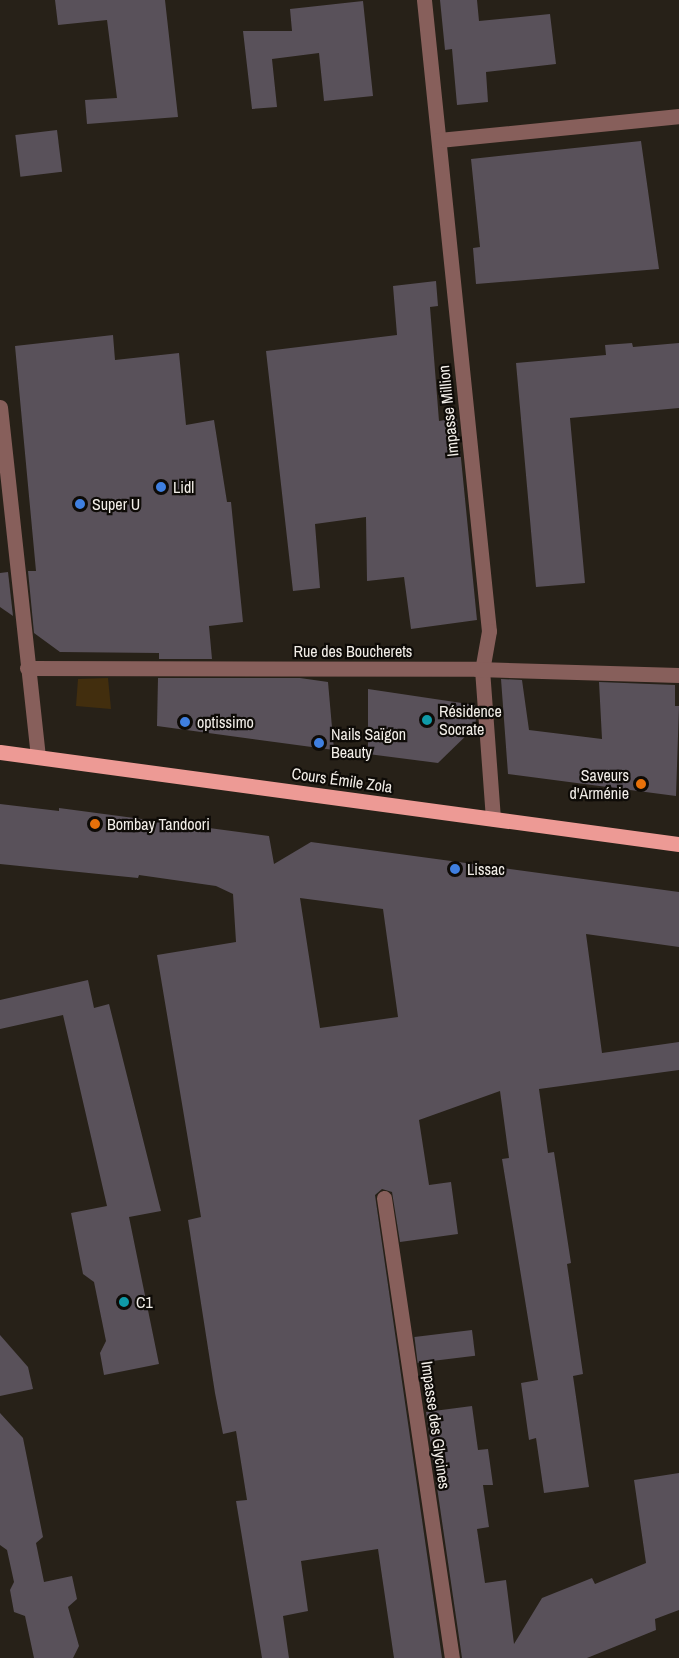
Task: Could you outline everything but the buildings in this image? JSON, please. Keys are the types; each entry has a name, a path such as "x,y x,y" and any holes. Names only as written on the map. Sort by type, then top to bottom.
{"main road":[{"name":"Cours Émile Zola","path":"0,752 679,844"}],"street":[{"name":"Impasse Million","path":"424,0 489,631 482,669 493,819"},
{"path":"439,140 679,116"},
{"path":"0,407 38,757"},
{"name":"Rue des Boucherets","path":"27,668 482,669 679,675"},
{"name":"Impasse des Glycines","path":"384,1198 452,1658"}],"shaded area":[{"path":"108,678 111,709 76,706 78,679"}],"place":[{"name":"Lidl","path":"161,487"},
{"name":"Super U","path":"80,504"},
{"name":"Résidence Socrate","path":"427,720"},
{"name":"optissimo","path":"185,722"},
{"name":"Nails Saïgon Beauty","path":"319,743"},
{"name":"Saveurs d'Arménie","path":"641,784"},
{"name":"Bombay Tandoori","path":"95,824"},
{"name":"Lissac","path":"455,869"},
{"name":"C1","path":"124,1302"}]}
